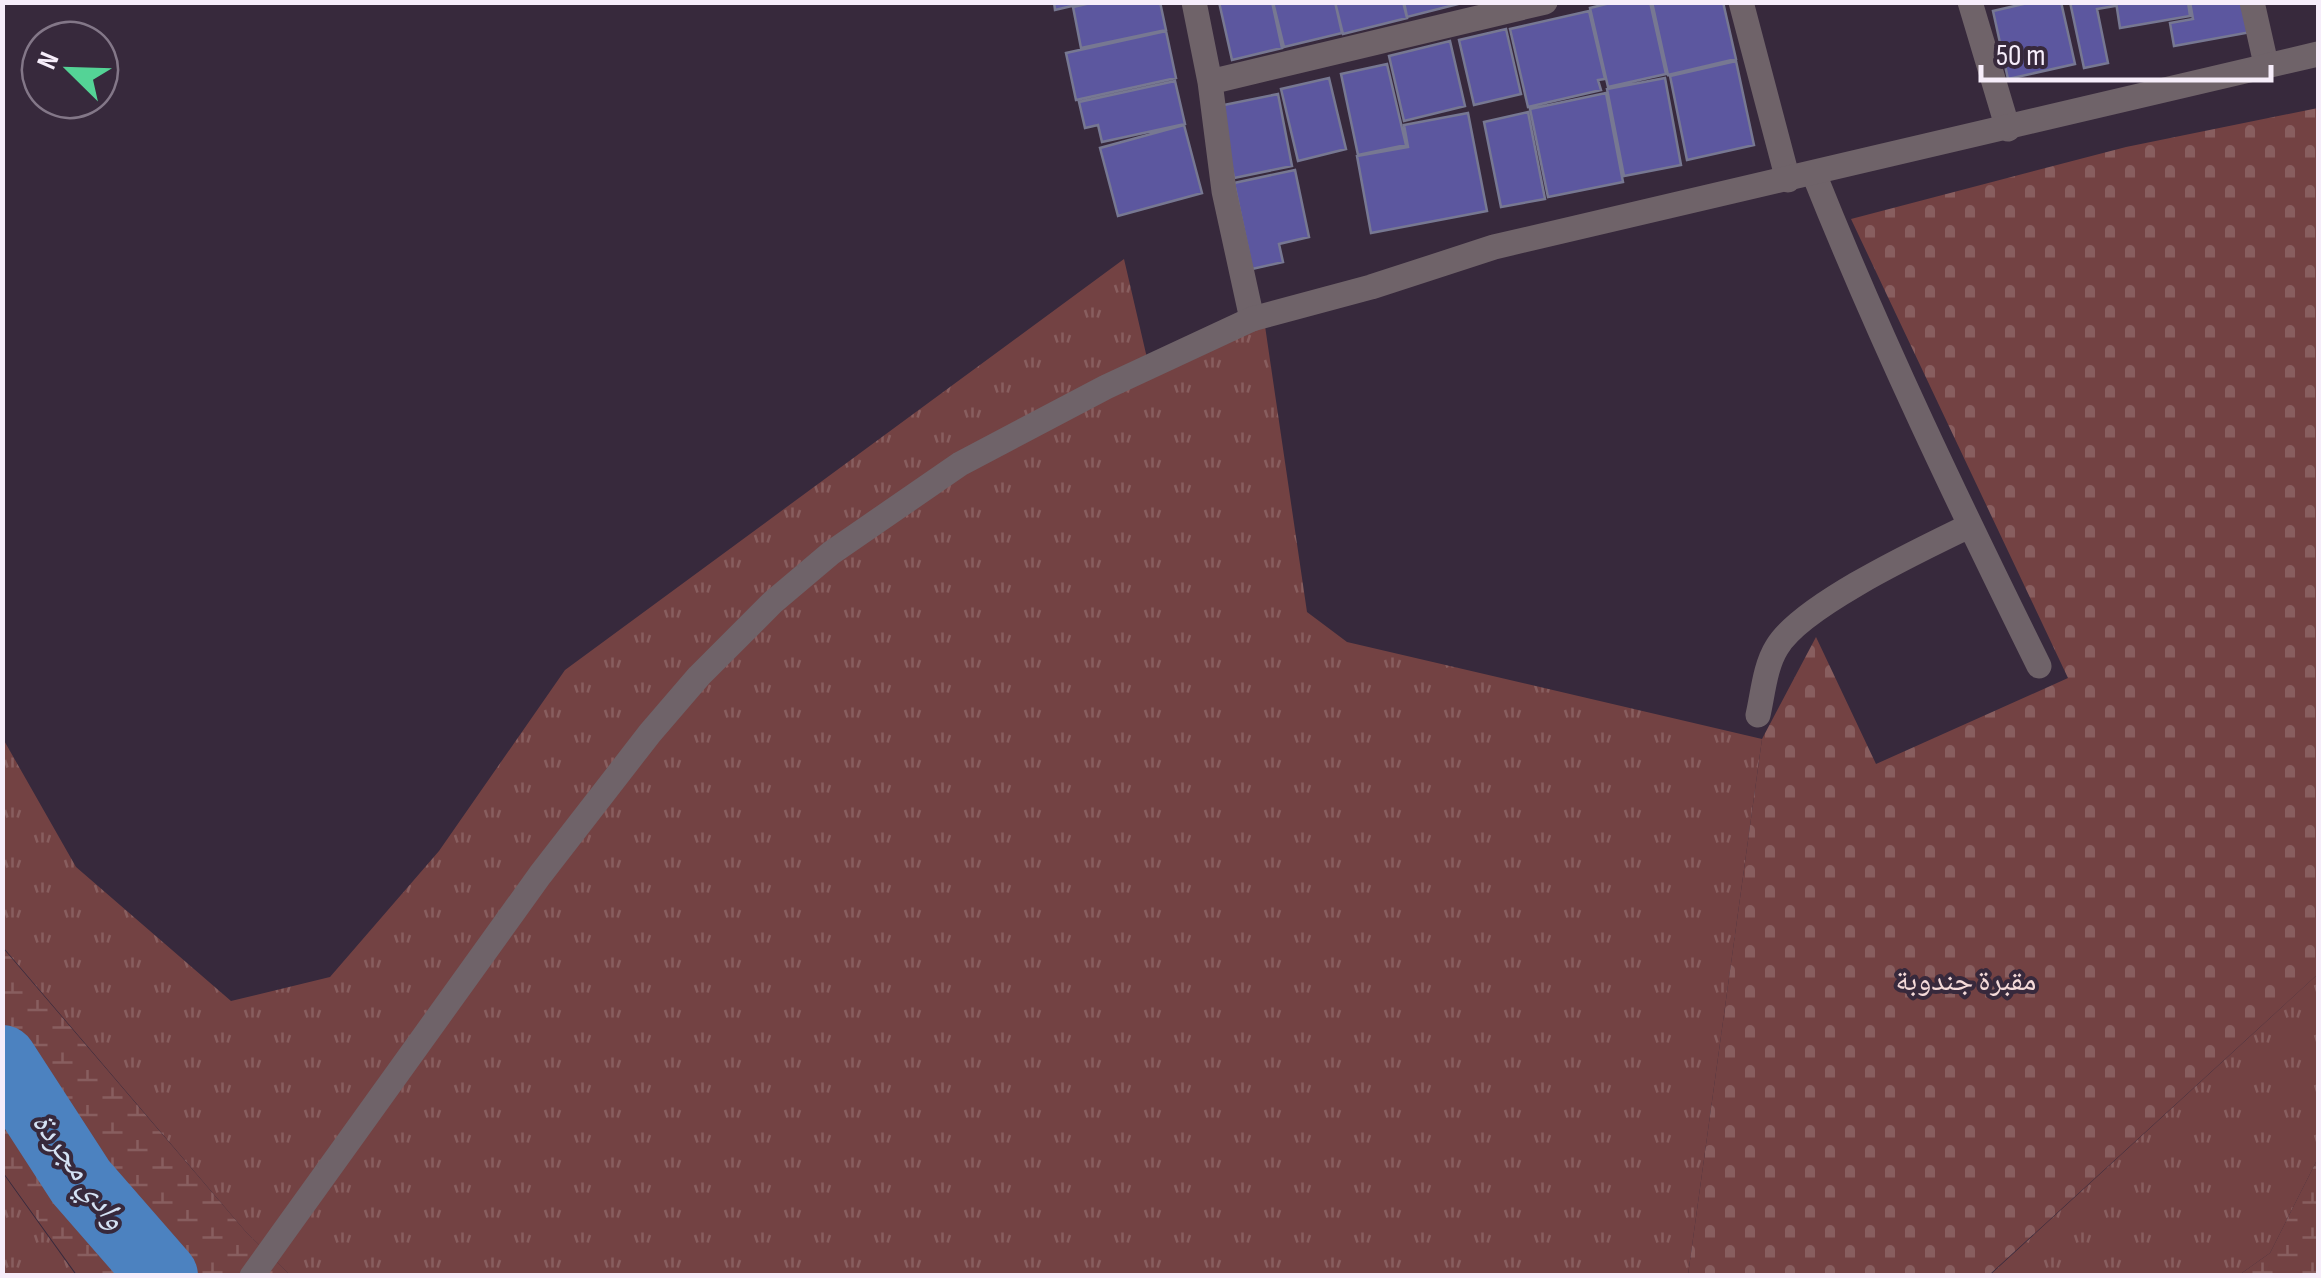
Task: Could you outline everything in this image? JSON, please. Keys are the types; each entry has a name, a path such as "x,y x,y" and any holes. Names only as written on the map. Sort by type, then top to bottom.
{"street":[{"path":"1194,2 1210,82 1224,190 1252,319"},
{"path":"1210,82 1464,12 1546,2"},
{"path":"1741,2 1788,180"},
{"path":"1970,2 2008,129"},
{"path":"2252,2 2266,64"},
{"path":"252,1276 540,875 698,676 772,602 830,553 960,464 1088,396 1252,319 1494,247 2318,54"},
{"path":"1814,174 1968,526 2039,666"},
{"path":"1758,715 1778,646 1799,624 1879,571 1968,526"}],"green space":[{"name":"مقبرة جندوبة","path":"2318,108 2318,974 1989,1275 1688,1275 1762,739 1816,637 1876,764 2068,678 1851,219 2126,147"},
{"path":"1124,259 1150,371 1265,326 1307,612 1347,642 1762,739 1688,1275 290,1275 246,1232 3,947 2,737 76,867 231,1001 330,977 439,851 565,670"},
{"path":"2,947 246,1232 290,1275 77,1275 3,1172"},
{"path":"2318,974 2318,1158 2270,1253 2239,1275 1989,1276"},
{"path":"2318,1158 2318,1275 2239,1275 2270,1253"},
{"path":"2,1172 75,1274 77,1275 3,1275"}],"building":[{"path":"1054,2 1089,2 1055,10"},
{"path":"1095,2 1160,2 1166,30 1081,48 1073,7"},
{"path":"1219,2 1272,2 1282,48 1232,60"},
{"path":"1273,2 1335,2 1342,33 1284,47"},
{"path":"1335,2 1403,2 1407,18 1343,34"},
{"path":"1404,2 1462,2 1462,3 1407,17"},
{"path":"1614,2 1650,2 1666,74 1608,87 1590,8"},
{"path":"1652,2 1723,2 1736,59 1668,75"},
{"path":"2032,2 2061,2 2075,64 2008,79 1993,11"},
{"path":"2070,2 2114,2 2115,6 2097,9 2108,63 2084,68"},
{"path":"2116,2 2188,2 2190,16 2120,28"},
{"path":"2190,2 2246,2 2251,32 2174,46 2170,23 2193,19"},
{"path":"1589,11 1605,79 1598,80 1601,90 1528,107 1510,29"},
{"path":"1506,29 1521,94 1474,105 1459,40"},
{"path":"1166,31 1176,78 1076,100 1066,53"},
{"path":"1450,41 1465,106 1404,121 1389,56"},
{"path":"1736,61 1754,145 1687,160 1670,76"},
{"path":"1387,64 1406,145 1358,155 1341,74"},
{"path":"1329,78 1346,149 1298,161 1281,89"},
{"path":"1665,78 1681,165 1624,176 1607,89"},
{"path":"1175,81 1185,124 1102,142 1098,125 1085,128 1079,102"},
{"path":"1606,93 1623,182 1548,197 1530,109"},
{"path":"1278,94 1292,166 1234,178 1219,106"},
{"path":"1528,112 1545,199 1501,207 1484,122"},
{"path":"1468,113 1487,211 1371,233 1357,156 1408,147 1404,125"},
{"path":"1184,125 1202,193 1118,216 1100,148"},
{"path":"1295,170 1309,237 1279,244 1283,262 1252,269 1234,183"}],"waterway":[{"name":"وادي مجردة","path":"2,1060 81,1182 163,1276"}]}
